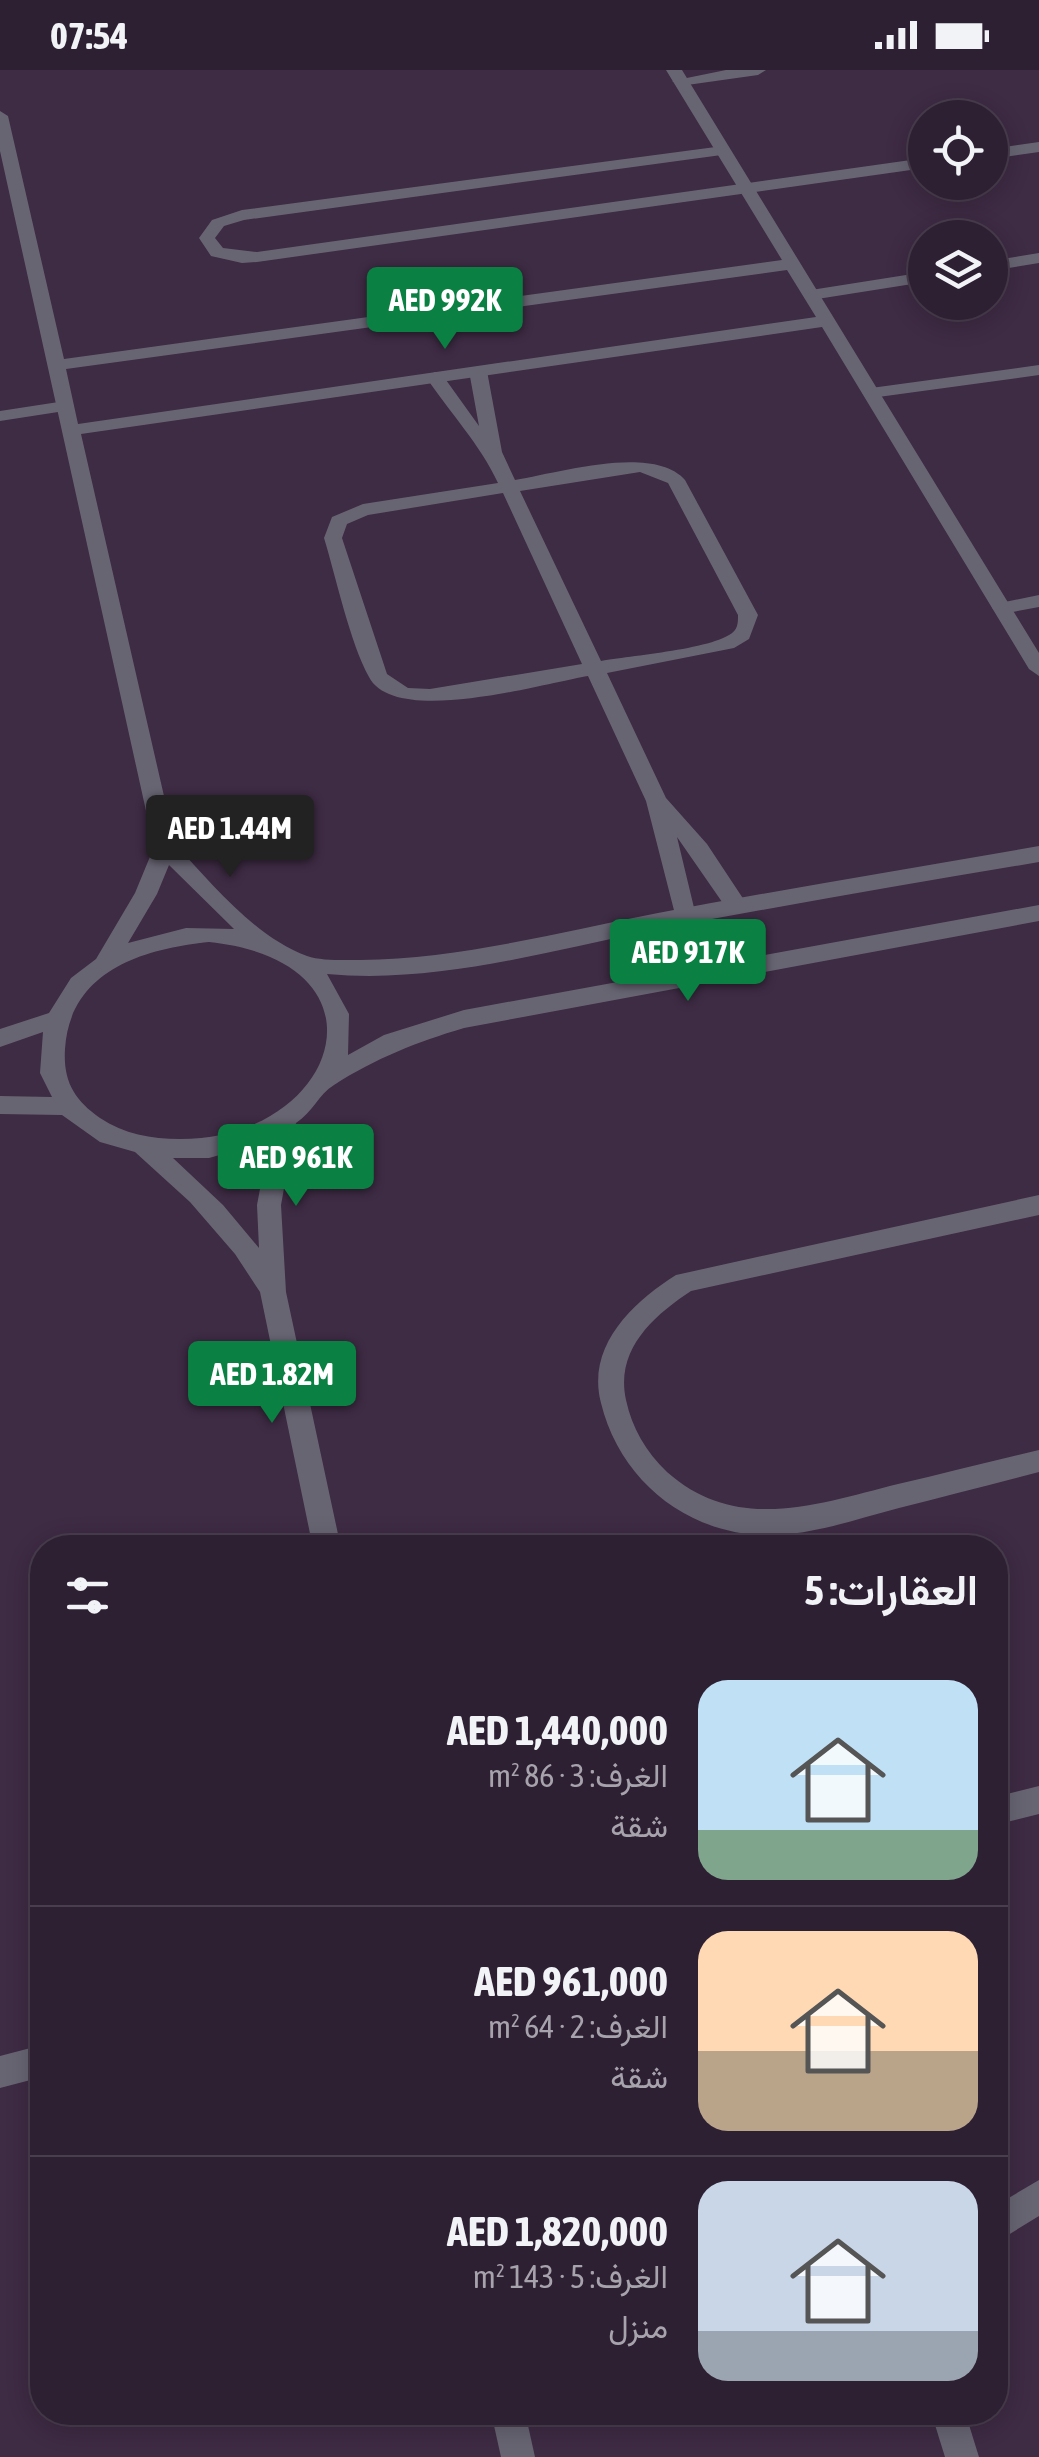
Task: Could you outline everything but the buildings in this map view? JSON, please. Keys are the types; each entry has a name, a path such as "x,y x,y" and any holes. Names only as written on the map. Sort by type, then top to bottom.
{"street":[{"path":"758,70 677,75 1039,669"},
{"path":"0,116 165,847 210,896 265,943 303,964 322,982 335,1004 340,1028 338,1054 328,1078 302,1110 284,1123 230,1146 201,1151 142,1148"},
{"path":"1008,151 1039,147"},
{"path":"723,151 242,215 218,223 207,238 217,252 257,257 908,166"},
{"path":"1008,263 1039,258"},
{"path":"56,365 792,264"},
{"path":"812,295 908,280"},
{"path":"71,430 826,321"},
{"path":"871,393 1039,370"},
{"path":"478,371 493,452"},
{"path":"435,377 462,418 493,452 657,801 686,916"},
{"path":"0,416 66,406"},
{"path":"640,466 667,473 676,480 748,615 748,626 730,644 430,696 397,693 378,676 333,538 339,520 363,510 510,486 640,466"},
{"path":"1002,608 1039,601"},
{"path":"657,801 699,849 736,906"},
{"path":"102,965 146,894 165,847"},
{"path":"303,964 360,970 418,966 1039,854"},
{"path":"328,1078 392,1042 464,1019 1039,912"},
{"path":"265,943 238,936 181,936 126,952 102,965 74,990 56,1019 50,1064 56,1086 69,1106 100,1131 142,1148 174,1172 230,1226 273,1292"},
{"path":"0,1038 56,1019"},
{"path":"0,1105 69,1106"},
{"path":"284,1123 269,1206 273,1292 324,1535"},
{"path":"1039,1205 685,1282 654,1300 630,1325 616,1356 610,1389 616,1423 632,1456 659,1484 694,1506 734,1520 776,1523 817,1517 1039,1461"},
{"path":"1008,1808 1039,1800"},
{"path":"0,2072 30,2064"},
{"path":"1008,2217 1039,2196"},
{"path":"511,2425 518,2457"},
{"path":"952,2425 962,2457"}]}
